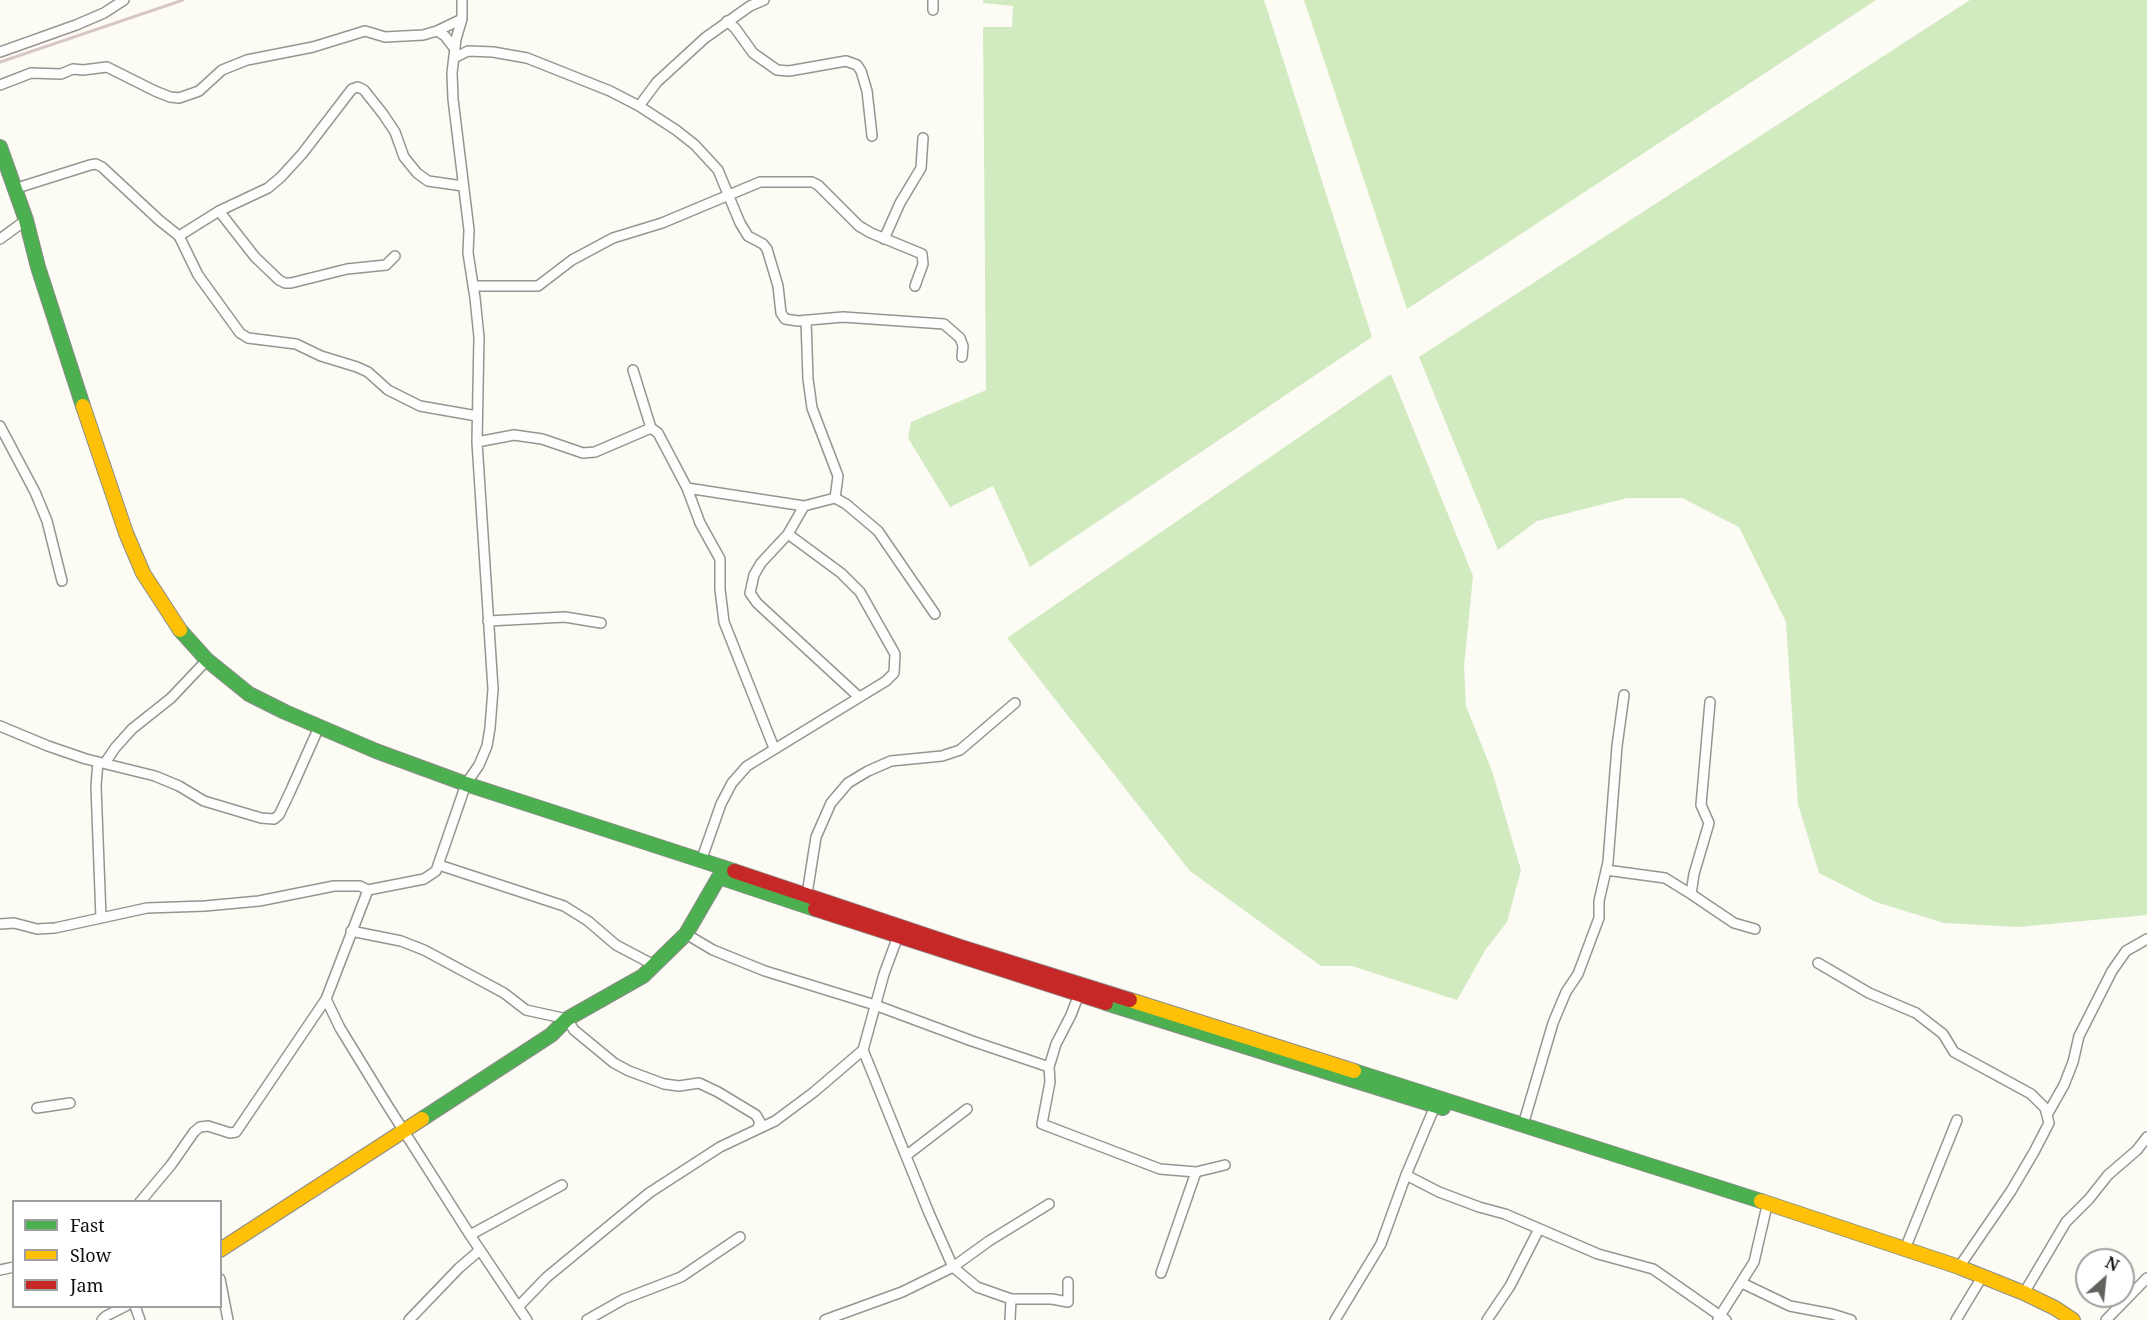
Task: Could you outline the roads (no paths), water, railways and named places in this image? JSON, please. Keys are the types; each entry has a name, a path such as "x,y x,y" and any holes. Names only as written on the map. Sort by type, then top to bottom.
{"main road":[{"path":"0,147 26,220 38,267 71,372 126,533 143,573 183,635 207,660 249,694 376,751 466,784 1000,959 1672,1171 1959,1267 2024,1293 2055,1308 2073,1320"},
{"path":"222,1249 551,1035 567,1019 643,976 686,934 719,877 1079,994 1766,1210 1979,1282 2033,1302 2063,1320"}],"street":[{"path":"0,52 76,25 104,13 124,0"},
{"path":"0,924 14,923 37,928 55,928 147,908 259,901 334,886 360,886 368,890 424,879 436,871 439,865 466,784 479,765 486,746 490,728 493,688 477,442 478,337 468,253 469,230 453,99 454,54 462,19 462,0"},
{"path":"639,106 657,82 679,60 727,21 764,0"},
{"path":"933,0 933,10"},
{"path":"0,85 31,73 61,74 73,69 107,67 170,98 179,98 199,91 222,70 265,55 313,47 365,31 385,37 402,38 437,32 462,19"},
{"path":"727,21 753,52 777,70 789,71 846,61 857,65 861,70 867,91 872,136"},
{"path":"437,32 445,36 454,54"},
{"path":"454,54 468,51 493,52 527,58 590,82 639,106 676,129 695,145 718,170 740,223 748,236 763,244 767,249 778,286 781,313 785,319 798,321 843,317 944,324 960,338 963,346 962,357"},
{"path":"178,236 219,211 268,188 302,154 351,89 358,87 364,90 383,114 395,132 404,157 417,173 428,181 463,186"},
{"path":"884,239 900,202 921,168 923,138"},
{"path":"14,189 96,164 178,236 207,289 240,333 248,338 296,344 321,356 368,372 388,390 420,406 477,416"},
{"path":"473,286 538,286 572,260 613,238 662,223 760,182 812,182 827,192 860,226 884,239 922,254 923,264 915,286"},
{"path":"219,211 255,257 285,283 347,269 386,265 395,256"},
{"path":"0,238 26,220"},
{"path":"806,320 808,379 812,408 838,477 835,498"},
{"path":"633,370 651,428 658,433 687,488 700,523 720,559 720,589 724,622 774,748"},
{"path":"0,426 35,492 47,521 62,581"},
{"path":"477,442 514,435 542,439 583,453 595,452 651,428"},
{"path":"687,488 804,506 835,498 846,504 878,531 935,614"},
{"path":"804,506 788,534 761,563 754,575 750,593 757,603 858,697"},
{"path":"701,861 721,804 732,783 747,766 886,681 894,673 894,654 860,592 841,573 788,534"},
{"path":"488,621 565,617 601,623"},
{"path":"101,918 96,786 101,762 132,729 171,698 207,660"},
{"path":"1523,1125 1553,1023 1566,992 1578,974 1599,918 1599,901 1608,862 1617,746 1624,694"},
{"path":"1691,894 1694,874 1709,823 1701,805 1710,702"},
{"path":"807,894 816,837 831,803 848,783 891,761 942,756 960,750 1015,703"},
{"path":"0,726 48,746 155,776 179,786 204,801 261,818 274,819 279,815 319,727"},
{"path":"439,865 564,906 588,921 616,945 654,966"},
{"path":"1606,870 1665,878 1734,923 1755,928"},
{"path":"142,1200 171,1165 194,1131 208,1126 230,1133 236,1132 326,999 368,890"},
{"path":"351,931 401,941 424,950 496,988 526,1010 567,1019 574,1030 614,1063 664,1084 679,1086 699,1083 709,1087 756,1115 760,1122 758,1128"},
{"path":"686,934 713,950 765,971 875,1005 1049,1067"},
{"path":"518,1307 547,1276 649,1193 720,1147 775,1121 814,1092 863,1050 898,936"},
{"path":"2047,1115 2073,1062 2079,1036 2112,971 2126,951 2147,939"},
{"path":"1818,963 1869,993 1916,1013 1943,1035 1954,1052 2031,1094 2045,1108 2049,1123 2023,1172 1959,1267"},
{"path":"1079,994 1056,1044 1049,1067 1050,1082 1042,1124 1160,1169 1196,1172 1225,1165"},
{"path":"326,999 340,1028 470,1235 527,1320"},
{"path":"863,1050 907,1155 928,1213 953,1267 977,1287 1011,1299 1052,1299 1068,1302 1068,1282"},
{"path":"38,1108 70,1103"},
{"path":"1335,1320 1381,1244 1406,1175 1435,1106"},
{"path":"907,1155 967,1109"},
{"path":"1905,1249 1956,1120"},
{"path":"2024,1293 2066,1222 2108,1176 2138,1150 2147,1137"},
{"path":"1161,1273 1196,1172"},
{"path":"1406,1175 1439,1192 1505,1214 1598,1254 1653,1269 1721,1318 1754,1262 1766,1210"},
{"path":"470,1235 562,1185"},
{"path":"825,1320 902,1292 953,1267 989,1241 1049,1204"},
{"path":"1487,1320 1510,1286 1539,1229"},
{"path":"587,1320 624,1299 681,1277 740,1237"},
{"path":"409,1320 459,1268 480,1250"},
{"path":"2106,1320 2147,1278"},
{"path":"1742,1282 1790,1306 1851,1320"},
{"path":"1956,1320 1979,1282"},
{"path":"222,1289 228,1320"},
{"path":"1010,1320 1011,1299"},
{"path":"102,1320 122,1308"}],"railway":[{"path":"0,62 183,0"}]}
